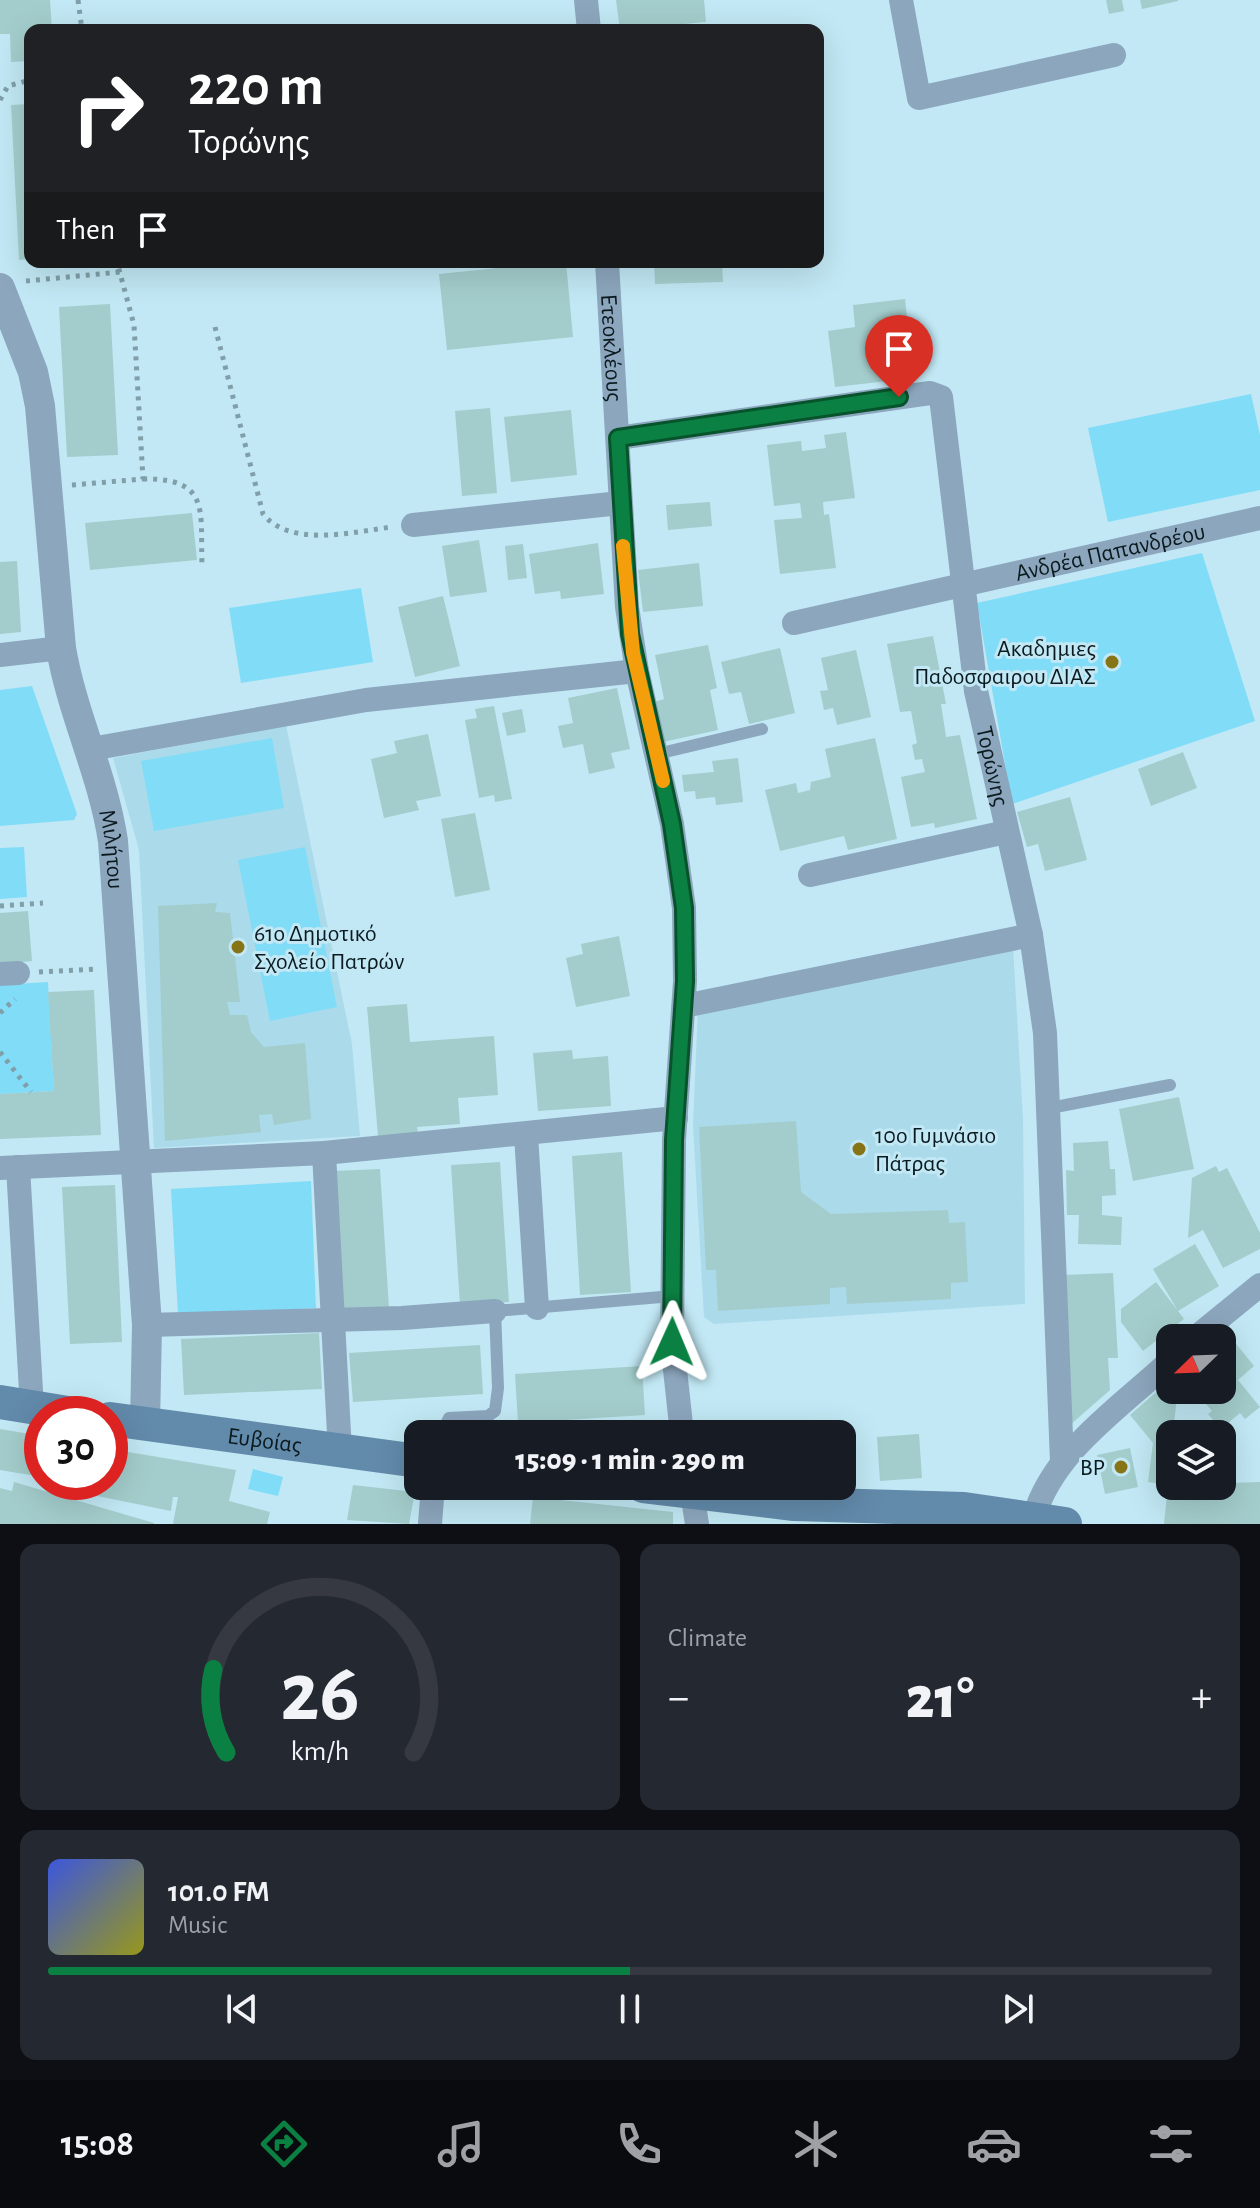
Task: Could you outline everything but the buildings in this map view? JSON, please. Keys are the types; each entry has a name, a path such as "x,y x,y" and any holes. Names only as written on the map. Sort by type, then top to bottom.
{"main road":[{"name":"Ευβοίας","path":"128,1422 404,1459"},
{"path":"694,1501 773,1503 872,1515 964,1509 1050,1521"}],"street":[{"path":"586,0 588,24"},
{"path":"901,0 919,98 1114,55"},
{"name":"Ετεοκλέους","path":"607,268 627,607 637,671 682,881 686,936 676,1118 673,1296 673,1362 680,1420"},
{"name":"Μιλήτου","path":"8,285 37,390 61,648 68,684 91,749 113,841 138,1159 147,1325 145,1424"},
{"name":"Τορώνης","path":"618,438 930,393 941,397 961,585 981,717 1031,935 1045,1033 1062,1461"},
{"path":"413,525 620,503"},
{"name":"Ανδρέα Παπανδρέου","path":"794,623 1260,518"},
{"path":"0,655 61,648"},
{"path":"91,749 366,700 637,671"},
{"path":"810,875 1006,832"},
{"path":"684,1006 1031,935"},
{"path":"16,1405 9,1168 138,1159 324,1153 676,1118"},
{"path":"526,1135 537,1308"},
{"path":"324,1153 340,1452"},
{"path":"1212,1324 1260,1285"},
{"path":"147,1325 402,1318 495,1311"},
{"path":"1050,1521 1044,1487 1062,1461 1156,1374"},
{"path":"430,1524 432,1500"}],"lane":[{"path":"657,754 762,729"},
{"path":"1050,1108 1170,1085"},
{"path":"448,1420 488,1416 495,1411 498,1388 495,1311 673,1296"}],"path":[{"path":"78,0 81,24"},
{"path":"0,100 8,86 24,82"},
{"path":"119,268 134,325 143,479"},
{"path":"8,285 120,272"},
{"path":"215,327 263,514 273,526 309,534 413,525"},
{"path":"48,487 143,479 178,480 194,493 200,513 202,565"},
{"path":"0,906 43,903"},
{"path":"9,974 123,967"},
{"path":"0,1052 31,1092"}],"shaded area":[{"path":"1251,394 1260,435 1260,490 1108,522 1088,428"},
{"name":"Ακαδημιες Παδοσφαιρου ΔΙΑΣ","path":"1202,553 1255,721 1012,804 977,603"},
{"path":"361,588 373,662 241,683 229,608"},
{"path":"32,686 77,814 74,820 0,826 0,690"},
{"name":"61ο Δημοτικό Σχολείο Πατρών","path":"286,725 352,1044 360,1136 154,1148 139,850 113,758"},
{"path":"272,738 284,808 154,831 141,761"},
{"path":"24,847 27,897 0,899 0,848"},
{"path":"305,847 337,1007 270,1021 238,860"},
{"name":"10ο Γυμνάσιο Πάτρας","path":"1013,947 1023,1119 1025,1304 714,1324 704,1317 693,1125 698,1009"},
{"path":"48,982 54,1091 0,1094 0,985"},
{"path":"311,1181 316,1308 178,1315 171,1189"},
{"path":"253,1469 283,1477 278,1496 248,1489"}],"slow traffic":[{"path":"623,546 633,653 663,781"}],"place":[{"name":"Ακαδημιες Παδοσφαιρου ΔΙΑΣ","path":"1112,662"},
{"name":"61ο Δημοτικό Σχολείο Πατρών","path":"238,947"},
{"name":"10ο Γυμνάσιο Πάτρας","path":"859,1149"},
{"name":"BP","path":"1121,1467"}],"route":[{"path":"672,1342 674,1140 686,936 678,855 630,634 618,438 899,397"}]}
